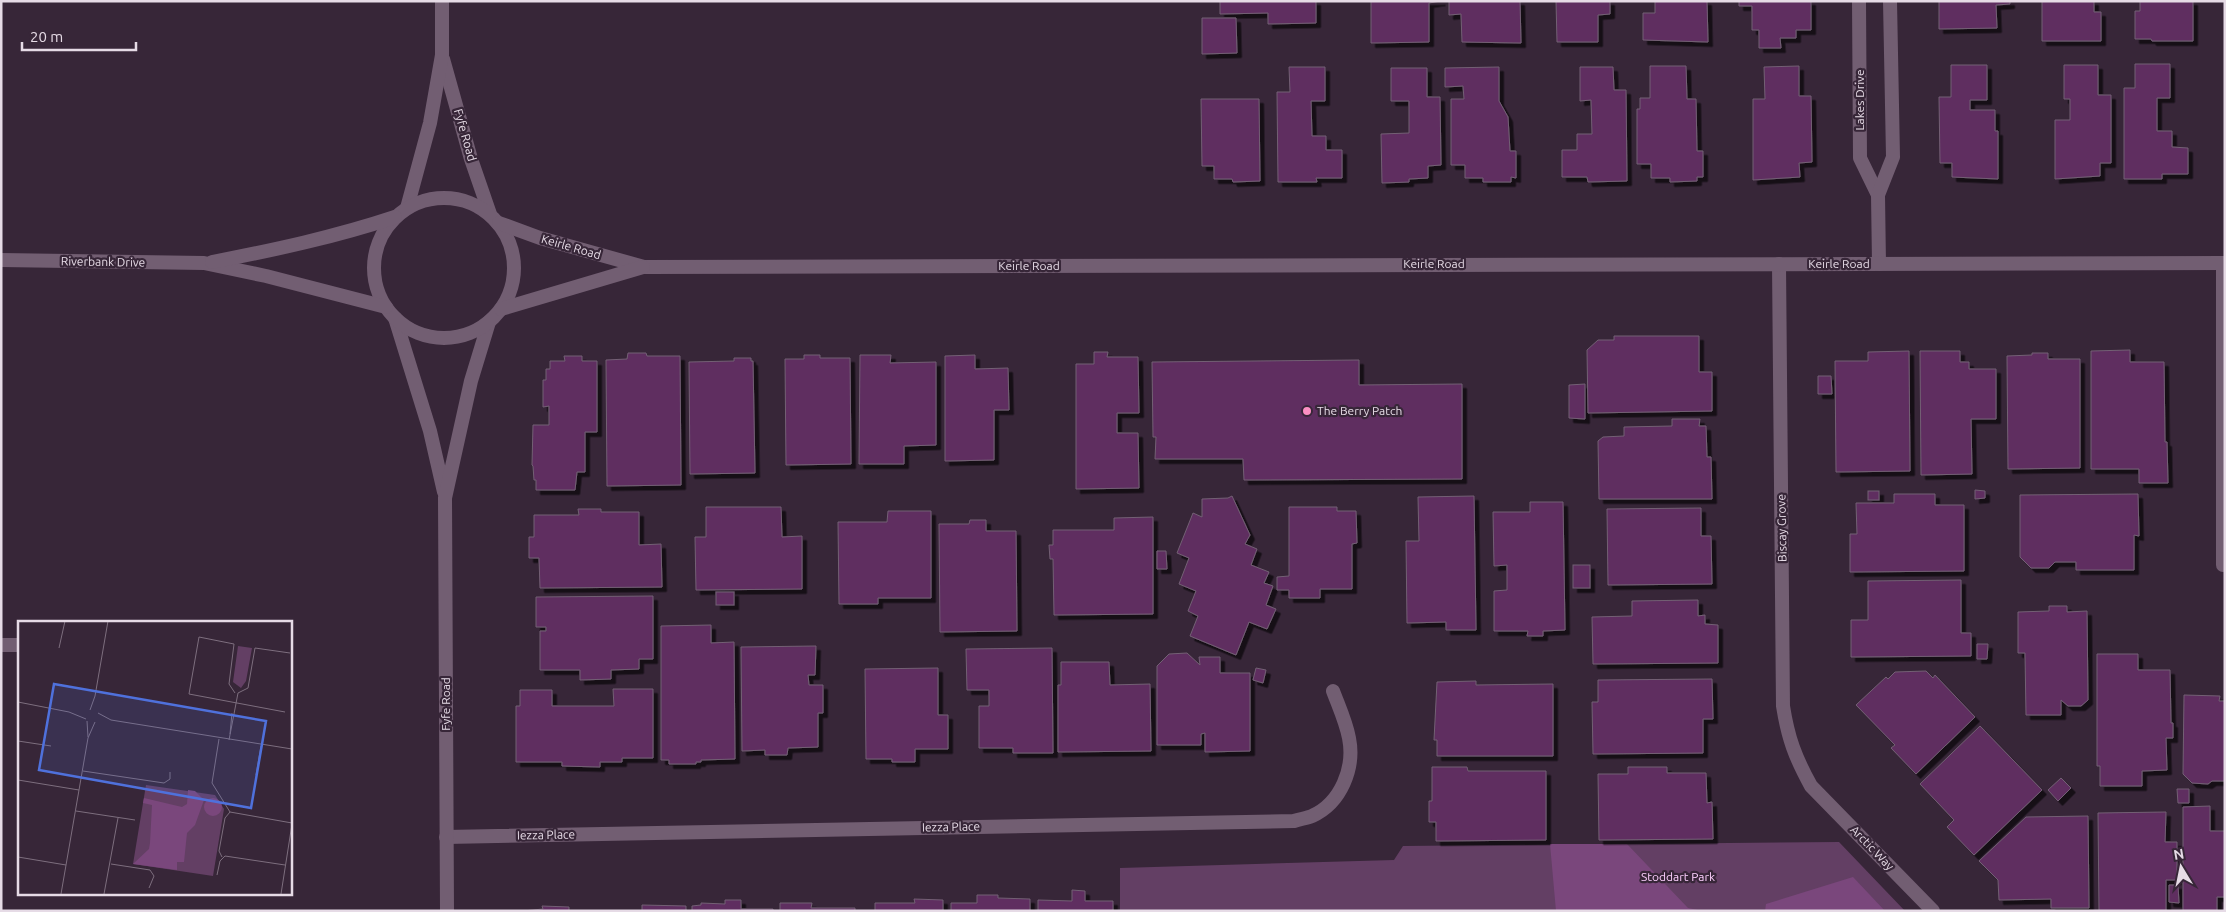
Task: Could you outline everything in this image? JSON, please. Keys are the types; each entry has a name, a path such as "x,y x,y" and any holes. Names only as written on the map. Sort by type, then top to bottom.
{"street":[{"name":"Fyfe Road","path":"408,208 430,123 442,56 442,1"},
{"name":"Lakes Drive","path":"1859,1 1860,158 1878,196"},
{"name":"Lakes Drive","path":"1879,264 1878,196 1893,157 1890,1"},
{"name":"Fyfe Road","path":"442,56 471,159 494,219"},
{"path":"450,198 470,202 494,219 510,244 515,266 511,289 501,309 489,322 472,332 452,338 432,337 412,330 396,318 386,307 377,290 374,270 376,251 384,232 395,217 408,208 427,200 450,198"},
{"name":"Riverbank Drive","path":"204,264 296,245 355,230 395,217"},
{"name":"Keirle Road","path":"494,219 540,238 644,267 2224,263"},
{"name":"Riverbank Drive","path":"1,260 204,264 266,276 386,307"},
{"path":"2223,565 2224,263"},
{"name":"Biscay Grove","path":"1779,264 1783,706 1787,734 1798,762 1811,786"},
{"name":"Keirle Road","path":"501,309 644,267"},
{"name":"Fyfe Road","path":"396,318 430,431 445,498"},
{"name":"Fyfe Road","path":"447,911 445,498 468,390 489,322"},
{"path":"1,645 18,645"},
{"name":"Iezza Place","path":"446,837 1294,820 1312,816 1331,804 1344,783 1349,768 1349,740 1333,691"},
{"name":"Arctic Way","path":"1811,786 1933,911"}],"green space":[{"name":"Stoddart Park","path":"1839,842 1905,911 1120,911 1120,868 1394,860 1403,846"}],"shaded area":[{"path":"1550,844 1627,844 1688,908 1703,911 1556,911"},
{"path":"1853,877 1885,911 1765,911 1766,904"}],"building":[{"path":"1220,1 1316,1 1316,23 1268,24 1268,13 1220,14"},
{"path":"1371,1 1441,1 1429,3 1429,42 1371,43"},
{"path":"1449,1 1520,1 1521,43 1462,42 1461,14 1449,15"},
{"path":"1556,1 1610,1 1610,14 1598,15 1598,42 1557,42"},
{"path":"1655,1 1707,1 1708,42 1643,40 1643,13 1655,13"},
{"path":"1739,1 1811,1 1811,30 1796,30 1796,38 1780,38 1781,48 1759,48 1759,30 1752,30 1752,6 1739,6"},
{"path":"1939,1 2010,1 2010,4 1996,5 1997,28 1939,29"},
{"path":"2042,1 2094,1 2094,12 2101,12 2101,41 2042,41"},
{"path":"2140,1 2193,1 2193,41 2135,39 2135,11 2140,11"},
{"path":"1202,18 1236,18 1237,53 1202,54"},
{"path":"2135,64 2170,64 2170,98 2157,98 2157,131 2172,131 2172,147 2188,148 2188,174 2162,174 2162,179 2124,179 2124,88 2135,88"},
{"path":"1951,65 1987,65 1987,100 1970,100 1970,110 1995,110 1995,131 1998,131 1998,179 1952,177 1952,163 1940,163 1939,97 1951,97"},
{"path":"2064,65 2098,65 2098,95 2111,95 2111,163 2100,163 2100,176 2055,179 2055,120 2070,120 2070,99 2064,99"},
{"path":"1650,66 1686,66 1687,99 1696,99 1697,151 1703,151 1703,177 1697,177 1697,181 1670,182 1670,178 1651,178 1651,164 1637,164 1637,109 1640,109 1640,98 1650,98"},
{"path":"1799,66 1799,96 1811,96 1812,162 1799,163 1800,177 1753,180 1753,99 1765,99 1764,67"},
{"path":"1289,67 1325,67 1325,101 1311,101 1312,136 1326,136 1326,150 1342,150 1342,178 1316,178 1317,182 1278,182 1277,92 1290,92"},
{"path":"1499,67 1499,101 1508,117 1510,151 1516,151 1516,178 1511,177 1511,182 1483,182 1483,178 1465,178 1465,165 1451,165 1451,99 1464,99 1463,86 1445,87 1445,68"},
{"path":"1580,67 1613,67 1614,90 1626,90 1627,181 1588,182 1587,177 1562,177 1562,150 1577,150 1577,134 1592,134 1591,100 1580,101"},
{"path":"1391,68 1427,68 1427,97 1440,97 1441,165 1428,166 1428,178 1409,179 1409,182 1382,183 1381,134 1409,133 1409,101 1391,101"},
{"path":"1201,99 1259,99 1260,181 1233,182 1232,179 1214,179 1214,166 1202,166"},
{"path":"1614,336 1699,336 1699,372 1712,372 1712,411 1588,413 1587,350 1598,340 1614,340"},
{"path":"2130,350 2130,362 2164,362 2165,442 2167,442 2168,483 2139,483 2139,469 2091,469 2091,351"},
{"path":"1909,351 1910,471 1836,472 1835,361 1868,361 1868,352"},
{"path":"1920,351 1960,351 1960,362 1969,362 1969,369 1996,369 1996,419 1971,419 1972,474 1921,475"},
{"path":"1094,352 1108,352 1107,357 1138,357 1139,413 1117,413 1117,433 1138,433 1139,488 1076,489 1076,364 1094,364"},
{"path":"628,353 646,353 647,356 680,356 681,485 607,486 606,360 627,359"},
{"path":"2032,353 2048,353 2048,359 2080,359 2080,468 2008,469 2007,356 2032,355"},
{"path":"804,355 820,355 820,358 850,358 851,464 786,465 785,359 804,359"},
{"path":"860,355 891,355 890,363 936,362 936,445 904,446 904,464 859,464"},
{"path":"975,355 975,369 1008,368 1009,410 994,410 994,460 945,461 945,356"},
{"path":"564,356 582,356 582,361 597,361 597,432 585,432 585,472 577,472 575,490 536,490 536,480 534,480 532,465 533,425 549,425 549,406 543,407 543,380 546,380 546,369 550,369 550,361 565,361"},
{"path":"734,358 751,358 751,361 753,361 755,473 690,474 689,362 734,361"},
{"name":"The Berry Patch","path":"1359,360 1359,385 1462,384 1462,479 1244,480 1243,459 1155,459 1156,437 1153,437 1152,362"},
{"path":"1818,376 1831,376 1832,394 1818,394"},
{"path":"1585,384 1585,419 1569,418 1569,385"},
{"path":"1672,419 1700,419 1699,426 1706,426 1707,457 1711,457 1712,499 1599,499 1598,441 1603,437 1624,436 1624,427 1672,426"},
{"path":"1975,490 1985,491 1985,498 1975,499"},
{"path":"1868,491 1879,491 1879,500 1868,500"},
{"path":"1894,494 1935,494 1935,505 1964,505 1964,571 1850,572 1850,534 1857,534 1856,503 1894,503"},
{"path":"2138,494 2139,536 2134,535 2134,570 2076,570 2076,562 2055,562 2049,568 2031,568 2020,557 2020,495"},
{"path":"1232,496 1250,535 1245,544 1257,549 1251,565 1269,572 1264,583 1273,586 1266,605 1276,609 1267,629 1249,622 1236,655 1190,636 1198,616 1188,611 1196,591 1179,584 1189,558 1177,553 1193,513 1202,517 1202,499 1228,498"},
{"path":"1474,496 1476,630 1446,630 1446,622 1407,623 1406,541 1419,541 1418,497"},
{"path":"1530,502 1563,502 1565,630 1543,631 1543,636 1527,636 1528,631 1494,631 1494,591 1507,590 1507,565 1494,566 1493,512 1530,512"},
{"path":"706,507 781,507 782,537 802,536 802,589 696,590 695,537 706,537"},
{"path":"1289,507 1337,507 1337,511 1356,511 1357,543 1352,544 1352,589 1320,589 1320,598 1289,598 1289,590 1277,590 1277,577 1289,576"},
{"path":"1701,508 1701,536 1711,536 1712,584 1608,585 1607,509"},
{"path":"578,509 601,509 601,512 639,512 639,545 661,544 662,587 540,588 539,558 529,558 529,537 534,537 534,515 579,515"},
{"path":"888,511 931,511 931,598 878,598 878,604 839,604 838,522 887,522"},
{"path":"1153,517 1153,614 1054,615 1053,559 1050,559 1049,545 1053,545 1053,530 1114,530 1114,518"},
{"path":"970,520 986,520 986,531 1016,531 1017,631 940,632 939,524 969,524"},
{"path":"1157,551 1166,551 1167,569 1157,569"},
{"path":"1573,565 1590,565 1590,588 1573,588"},
{"path":"1961,580 1961,633 1971,633 1971,656 1851,657 1851,620 1868,620 1868,581"},
{"path":"716,592 734,592 734,605 716,605"},
{"path":"653,596 653,659 639,659 639,669 611,670 611,679 580,680 580,670 540,670 540,631 546,631 546,627 536,627 536,597"},
{"path":"1698,600 1698,616 1705,615 1705,624 1718,625 1718,663 1593,664 1592,617 1632,616 1632,601"},
{"path":"2049,606 2067,606 2067,612 2087,611 2088,700 2081,706 2068,706 2061,700 2061,715 2026,715 2025,653 2018,653 2018,612 2049,611"},
{"path":"711,625 711,643 734,642 735,759 701,760 701,762 696,762 696,764 669,764 669,760 661,760 661,626"},
{"path":"1977,644 1988,644 1987,659 1977,659"},
{"path":"816,646 815,675 808,675 809,685 823,685 823,713 818,713 818,747 788,748 787,755 765,755 765,750 742,751 741,647"},
{"path":"1052,648 1053,753 1013,753 1013,748 979,748 979,706 989,706 989,690 967,690 966,649"},
{"path":"1187,653 1200,665 1199,657 1220,657 1220,673 1250,673 1250,751 1205,752 1205,733 1201,734 1201,745 1157,745 1157,666 1169,654"},
{"path":"2097,654 2138,654 2138,670 2170,670 2173,738 2166,738 2167,770 2142,771 2142,786 2100,786 2100,766 2097,766"},
{"path":"1061,662 1109,662 1110,685 1150,684 1151,751 1058,752 1058,685 1061,685"},
{"path":"938,668 938,715 948,715 948,749 915,749 915,762 892,762 892,759 866,759 865,669"},
{"path":"1256,668 1266,670 1263,683 1253,680"},
{"path":"1926,671 1933,678 1935,675 1975,717 1916,774 1891,748 1895,745 1856,705 1886,677 1888,679 1895,672"},
{"path":"1712,679 1713,719 1703,719 1703,753 1593,754 1592,702 1598,702 1598,680"},
{"path":"1476,681 1476,685 1553,684 1553,756 1437,756 1437,740 1434,740 1437,682"},
{"path":"613,689 653,689 653,758 622,758 622,762 600,762 600,767 562,766 562,762 516,762 516,706 520,706 520,690 552,690 552,706 614,706"},
{"path":"2184,695 2220,696 2219,701 2225,701 2225,781 2212,781 2208,784 2192,783 2183,774"},
{"path":"1980,726 2042,790 1974,855 1947,827 1954,820 1920,784"},
{"path":"1432,767 1467,767 1468,771 1546,771 1546,840 1436,841 1436,822 1429,822 1429,801 1432,801"},
{"path":"1628,767 1667,767 1667,773 1706,773 1707,803 1712,802 1713,839 1599,840 1598,774 1628,774"},
{"path":"2061,778 2071,788 2058,801 2048,790"},
{"path":"2177,789 2189,789 2189,803 2178,803"},
{"path":"2210,806 2210,831 2225,831 2225,897 2217,897 2217,911 2183,911 2183,807"},
{"path":"2166,812 2165,842 2177,842 2177,880 2166,880 2166,911 2099,911 2098,813"},
{"path":"2088,816 2089,908 2051,908 2051,899 1999,900 1998,880 1979,861 2026,817"},
{"path":"2169,885 2178,885 2179,903 2169,902"},
{"path":"1072,890 1085,891 1085,901 1113,901 1113,911 1038,911 1038,900 1072,901"},
{"path":"977,895 998,895 998,898 1030,899 1030,911 951,911 951,903 977,903"},
{"path":"914,899 943,900 943,911 875,911 875,903 915,903"},
{"path":"725,900 741,900 741,909 773,909 773,911 692,911 692,906 701,905 701,903 725,904"},
{"path":"780,903 812,903 811,908 855,908 855,911 780,911"},
{"path":"642,905 686,906 686,911 642,911"},
{"path":"542,906 569,907 569,911 523,911 543,909"}],"place":[{"name":"The Berry Patch","path":"1307,411"}]}
